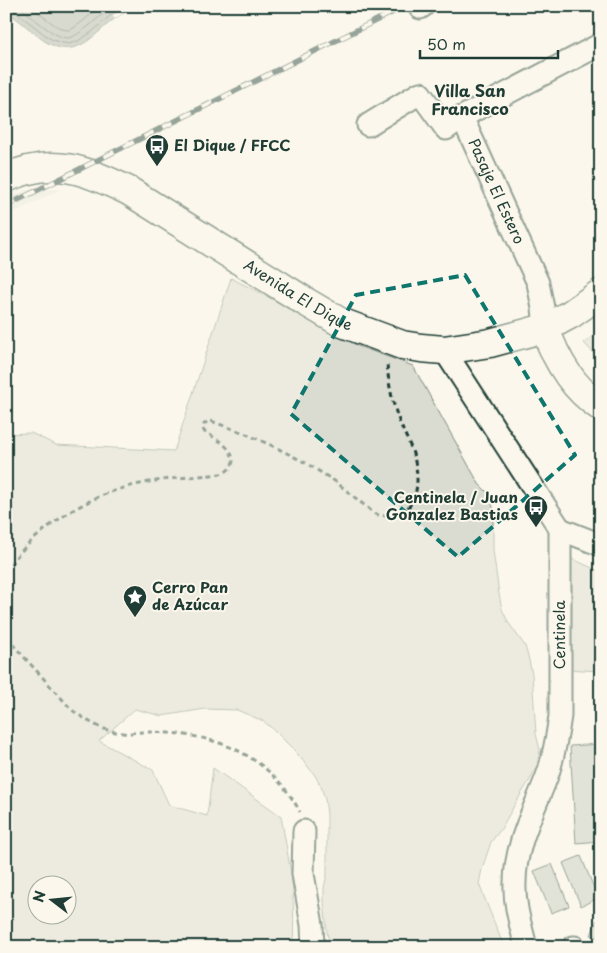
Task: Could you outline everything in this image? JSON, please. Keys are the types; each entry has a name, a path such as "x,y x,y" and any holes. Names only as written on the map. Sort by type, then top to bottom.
{"main road":[{"name":"Avenida El Dique","path":"6,178 27,170 59,167 98,176 129,191 340,322 402,345 444,350 490,343 545,328 571,314 601,293"},
{"path":"545,328 559,363 569,378 581,391 601,406"}],"street":[{"path":"419,6 420,8 423,6"},
{"path":"462,117 601,44"},
{"name":"Pasaje El Estero","path":"368,125 420,93 446,129 462,117 538,284 545,328"},
{"path":"444,350 560,529 601,545"},
{"name":"Centinela","path":"526,947 515,899 516,867 522,838 546,777 557,738 560,716 560,529"},
{"path":"304,832 303,874 313,947"}],"path":[{"path":"6,573 21,550 49,526 93,500 116,490 138,484 226,472 233,462 231,452 219,440 205,433 202,426 207,421 244,433 306,464 336,482 375,514 391,516 405,510 414,497 416,489 415,461 396,412 390,389 386,340"},
{"path":"6,638 72,710 96,726 123,733 145,732 187,735 225,744 254,759 279,781 296,803 301,814 304,832"}],"highlighted area":[{"path":"465,275 575,455 458,557 291,414 356,295"}],"shaded area":[{"path":"61,189 6,217 6,199 26,190"},
{"path":"231,278 330,329 358,346 413,366 479,484 489,494 493,507 493,550 502,609 508,622 525,646 532,674 536,734 540,750 537,765 501,829 491,842 479,884 504,947 330,947 324,902 327,874 327,814 321,786 314,774 274,730 263,721 237,710 205,709 162,716 135,709 99,741 153,770 169,805 207,816 213,768 281,816 292,882 294,910 293,947 6,947 6,434 31,433 56,445 174,451"},
{"path":"601,330 601,361 584,343"},
{"path":"564,555 601,572 601,671 565,669"}],"water":[{"path":"6,6 136,6 113,20 82,44 66,49 46,42 6,12"}],"pier":[{"path":"109,6 136,6 114,19"}],"building":[{"path":"601,744 601,841 576,843 570,746"},
{"path":"581,856 598,898 581,906 563,863"},
{"path":"552,864 569,906 551,913 534,871"},
{"path":"597,920 601,921 601,939 591,935"}],"railway":[{"path":"6,206 405,6"}],"place":[{"name":"El Dique / FFCC","path":"157,167"},
{"name":"Centinela / Juan Gonzalez Bastias","path":"536,528"},
{"name":"Cerro Pan de Azúcar","path":"135,618"}],"district":[{"name":"Villa San Francisco","path":"470,100"}]}
